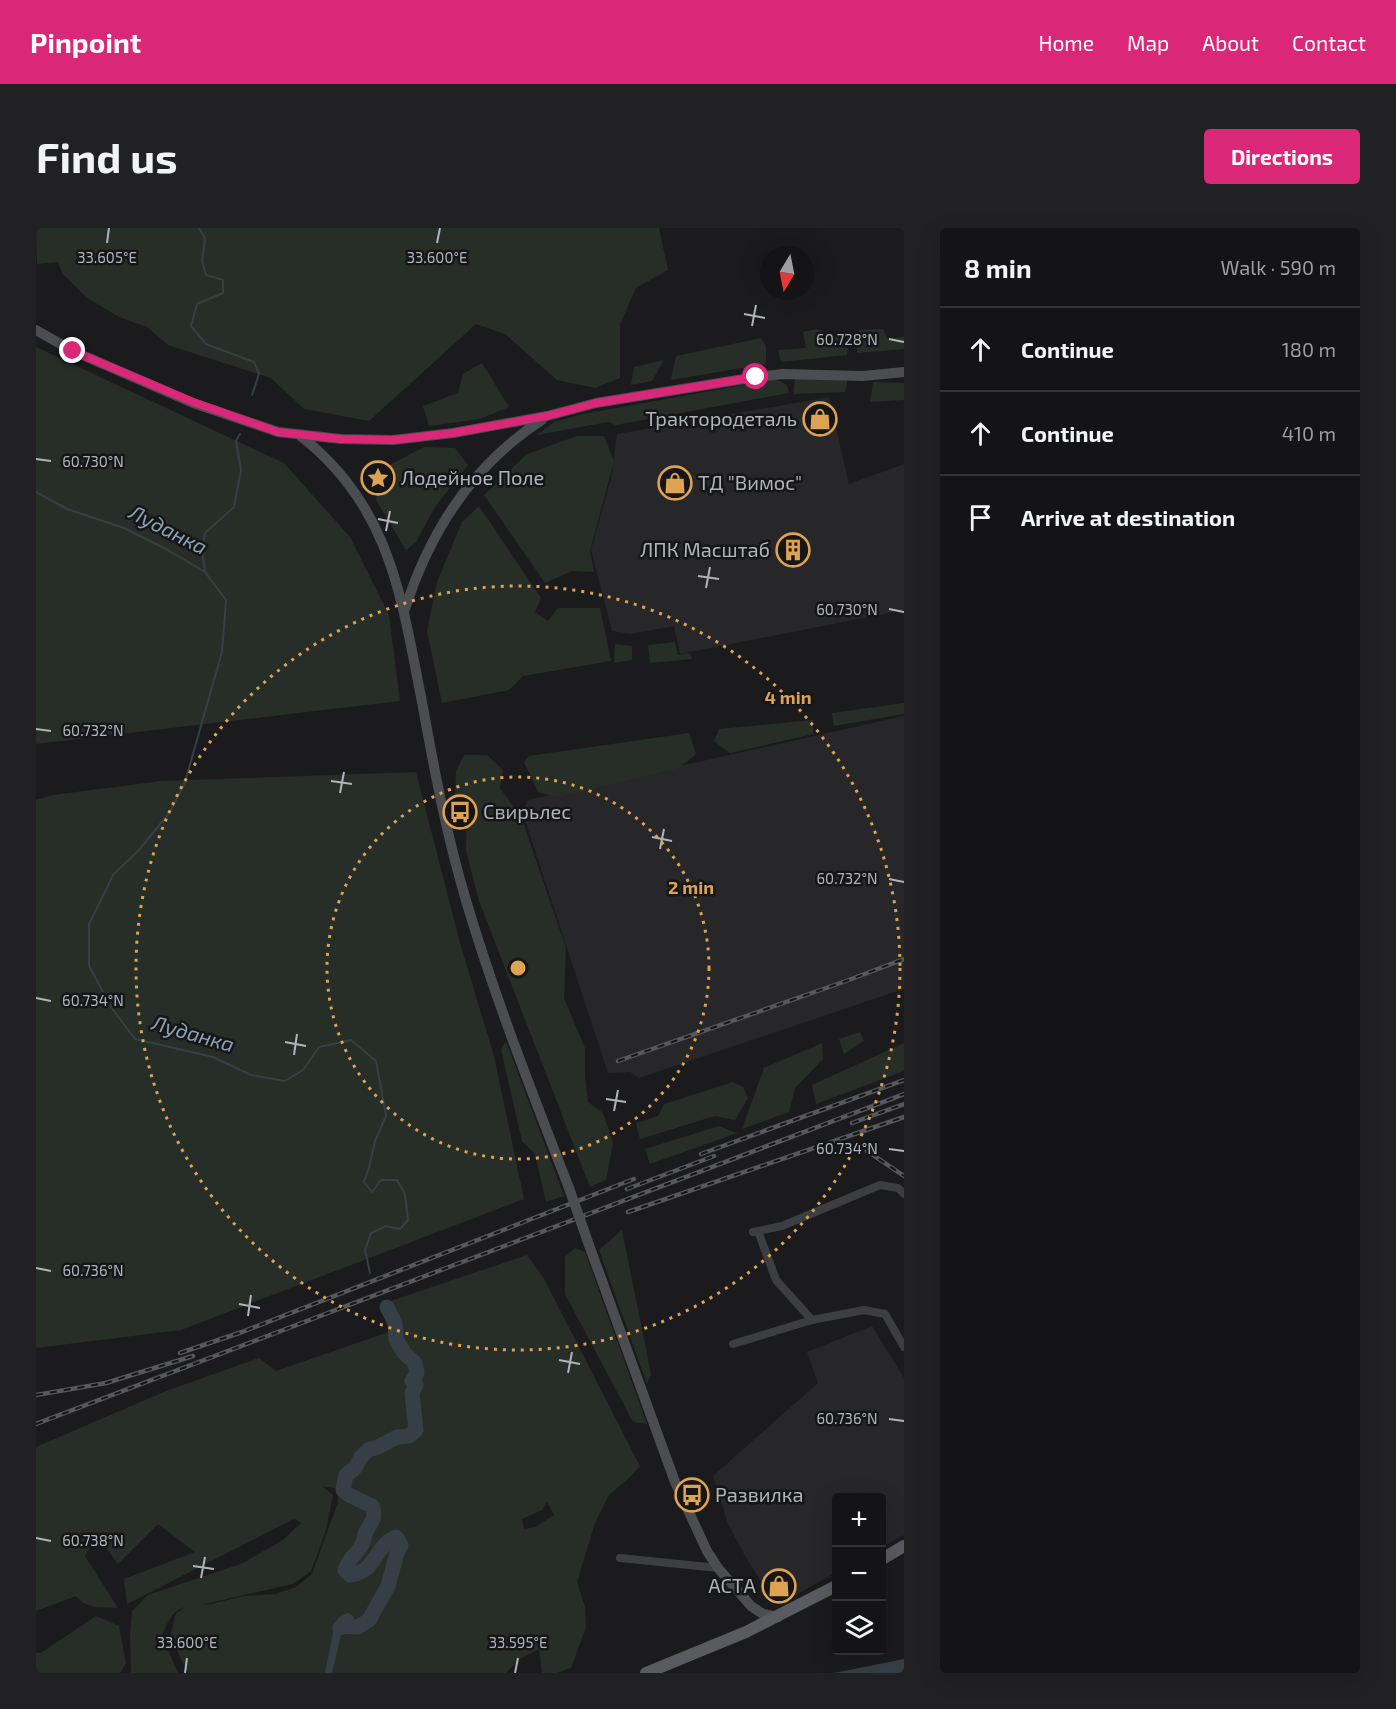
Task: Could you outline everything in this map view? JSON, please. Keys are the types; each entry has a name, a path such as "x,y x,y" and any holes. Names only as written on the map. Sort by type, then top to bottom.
{"main road":[{"path":"886,1557 904,1546"},
{"path":"646,1673 746,1632 832,1589"}],"street":[{"path":"36,330 73,351 193,402 278,432 341,439 393,440 453,433 547,416 596,403 756,377 783,374 862,376 904,372"},
{"path":"405,610 424,557 459,498 486,464 516,436 547,416"},
{"path":"298,434 314,446 360,500 379,531 394,571 405,610 442,807 464,895 498,999 675,1482 707,1551 718,1568 752,1606 763,1614 778,1617"},
{"path":"813,1320 776,1280 755,1232 782,1226 880,1185 898,1188 904,1194"},
{"path":"733,1344 813,1320 864,1310 885,1314 904,1347"},
{"path":"620,1558 718,1568"},
{"path":"746,1632 752,1620 752,1606"}],"shaded area":[{"path":"36,228 659,228 668,270 636,288 620,324 620,378 595,388 557,380 505,334 476,324 369,421 304,409 271,378 168,345 147,327 119,317 86,297 62,273 58,262 37,264"},
{"path":"817,329 849,340 847,355 781,362 778,350 806,348 803,332"},
{"path":"883,329 888,339 904,337 904,349 857,353 859,330"},
{"path":"761,338 766,346 766,364 671,380 676,356"},
{"path":"36,347 284,463 350,537 389,615 400,701 36,744"},
{"path":"664,360 652,381 631,385 634,367"},
{"path":"482,363 509,407 480,419 429,426 423,406 458,393 463,374"},
{"path":"848,377 845,392 793,394 795,379"},
{"path":"776,379 787,385 789,393 616,425 608,422 537,435 554,422 583,414"},
{"path":"873,382 904,383 904,400 870,402"},
{"path":"829,397 849,484 904,464 904,610 680,654 674,626 630,634 612,631 591,550 611,479 617,434"},
{"path":"577,436 604,436 614,461 590,551 594,572 572,571 545,583 484,495 527,454"},
{"path":"424,447 455,448 468,465 435,507 416,542 406,550 376,500 384,468"},
{"path":"479,506 541,598 535,612 548,621 558,608 600,608 611,661 523,676 509,690 442,703 427,631 437,582 462,522"},
{"path":"675,642 678,655 690,653 692,659 650,663 648,645"},
{"path":"615,644 632,646 632,660 614,663"},
{"path":"904,703 904,714 834,726 832,713"},
{"path":"904,716 904,989 639,1078 630,1072 608,1073 522,811 528,800"},
{"path":"813,720 813,734 730,753 714,741 719,729"},
{"path":"689,733 696,754 679,768 558,797 538,792 524,762 529,756"},
{"path":"464,755 487,755 503,770 500,788 522,819 566,948 564,998 585,1048 588,1102 603,1113 613,1143 606,1180 590,1187 479,901 466,851 467,816 455,798 456,771"},
{"path":"416,772 460,943 494,1056 524,1199 181,1330 36,1348 36,800 53,795 161,781"},
{"path":"860,1032 864,1041 844,1054 839,1039"},
{"path":"506,1041 564,1196 546,1202 535,1154 522,1141 501,1050"},
{"path":"822,1043 823,1059 795,1088 789,1112 742,1129 764,1068"},
{"path":"904,1043 904,1071 816,1104 812,1085"},
{"path":"733,1082 743,1087 748,1098 735,1120 715,1116 640,1139 636,1123 658,1116 664,1104"},
{"path":"719,1126 737,1133 650,1164 645,1149"},
{"path":"622,1230 651,1374 647,1384 599,1250"},
{"path":"575,1248 585,1252 647,1424 633,1422 565,1294 565,1257"},
{"path":"527,1255 543,1277 640,1466 609,1495 595,1523 577,1582 585,1607 586,1627 571,1668 556,1673 542,1673 539,1649 518,1660 506,1673 188,1673 170,1636 176,1613 185,1607 180,1609 173,1615 162,1636 178,1673 131,1673 132,1611 148,1595 241,1564 283,1540 301,1523 294,1519 127,1604 124,1579 195,1552 158,1524 118,1564 97,1536 85,1556 118,1608 90,1606 76,1596 36,1611 36,1447 166,1391 259,1358 276,1371 400,1328 391,1301","holes":["322,1486 338,1489 338,1502 312,1574 296,1587 276,1594 244,1596 200,1605 293,1584 311,1571 326,1530 333,1495","547,1502 554,1515 535,1527 524,1529 522,1519 542,1510"]},
{"path":"872,1326 904,1378 904,1535 886,1545 886,1493 832,1493 832,1574 782,1603 763,1584 745,1556 728,1524 713,1476 818,1383 807,1352"},
{"path":"348,1613 354,1619 348,1619 347,1623 358,1627 341,1635 332,1673 325,1673 334,1627 339,1617"},
{"path":"96,1616 119,1626 126,1663 120,1673 36,1673 36,1653 41,1653"},
{"path":"904,1659 904,1673 834,1673"}],"waterway":[{"path":"199,228 205,238 202,261 206,275 223,280 223,293 197,304 191,326 206,344 254,362 259,374 252,395"},
{"path":"205,571 202,550 205,533 234,507 241,470 236,441 240,434"},
{"name":"Луданка","path":"36,492 67,509 124,528 166,549 205,572 226,600 222,652 185,782 170,812 139,850 113,875 89,924 89,966 111,1007 135,1039 213,1057 251,1075 285,1081 303,1070 319,1047 351,1040 376,1061 386,1116 375,1141 364,1182 372,1192 381,1180 397,1180 405,1194 408,1220 400,1229 386,1226 371,1233 365,1250 370,1273"},
{"name":"Луданка","path":"340,1628 342,1626 358,1627 369,1620 388,1586 401,1545 396,1537 389,1541 370,1564 359,1573 350,1575 345,1570 361,1546 374,1514 372,1506 343,1490 346,1475 355,1468 368,1450 397,1437 409,1436 416,1430 412,1393 416,1385 412,1381 417,1373 415,1363 404,1353 396,1339 395,1323 387,1307"}],"railway":[{"path":"618,1061 904,959"},
{"path":"701,1154 904,1080"},
{"path":"36,1424 904,1094"},
{"path":"852,1123 904,1104"},
{"path":"628,1212 904,1117"},
{"path":"867,1151 904,1176"},
{"path":"627,1189 714,1156"},
{"path":"180,1353 242,1332 634,1179"},
{"path":"36,1395 106,1383 193,1356"}],"place":[{"name":"Трактородеталь","path":"820,419"},
{"name":"Лодейное Поле","path":"378,478"},
{"name":"ТД \"Вимос\"","path":"675,483"},
{"name":"ЛПК Масштаб","path":"793,550"},
{"name":"Свирьлес","path":"460,812"},
{"name":"Развилка","path":"692,1495"},
{"name":"АСТА","path":"779,1586"}],"route":[{"path":"73,351 193,402 278,432 341,439 393,440 453,433 547,416 596,403 756,377"}]}
